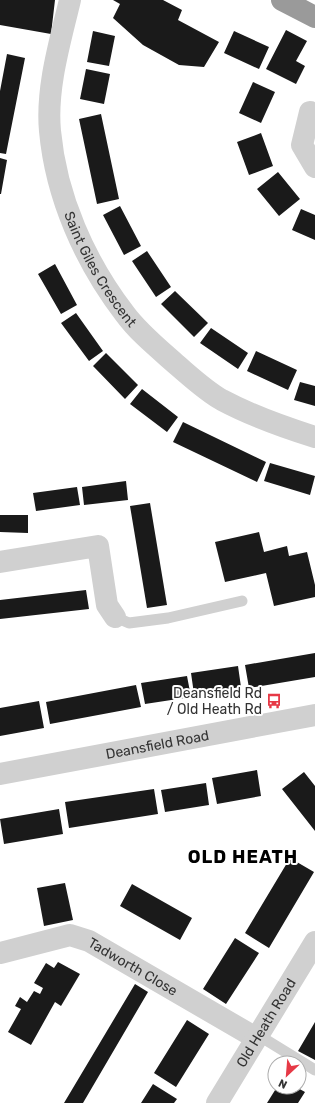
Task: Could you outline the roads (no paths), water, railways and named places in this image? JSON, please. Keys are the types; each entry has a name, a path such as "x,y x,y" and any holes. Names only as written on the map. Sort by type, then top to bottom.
{"highway":[{"path":"282,0 315,17"}],"street":[{"name":"Saint Giles Crescent","path":"70,0 58,52 51,94 50,131 61,193 77,234 101,281 126,315 157,348 211,391 222,399 249,413 315,437"},
{"path":"310,112 302,145 315,167"},
{"path":"0,562 98,546 107,605 115,617"},
{"name":"Deansfield Road","path":"0,774 315,715"},
{"name":"Tadworth Close","path":"0,953 70,935 88,941 257,1036"},
{"name":"Old Heath Road","path":"217,1103 315,942"}],"lane":[{"path":"115,617 129,623 168,618 242,602"},
{"path":"257,1036 315,1070"}],"place":[{"name":"Deansfield Rd / Old Heath Rd","path":"274,701"}],"district":[{"name":"OLD HEATH","path":"243,857"}]}
